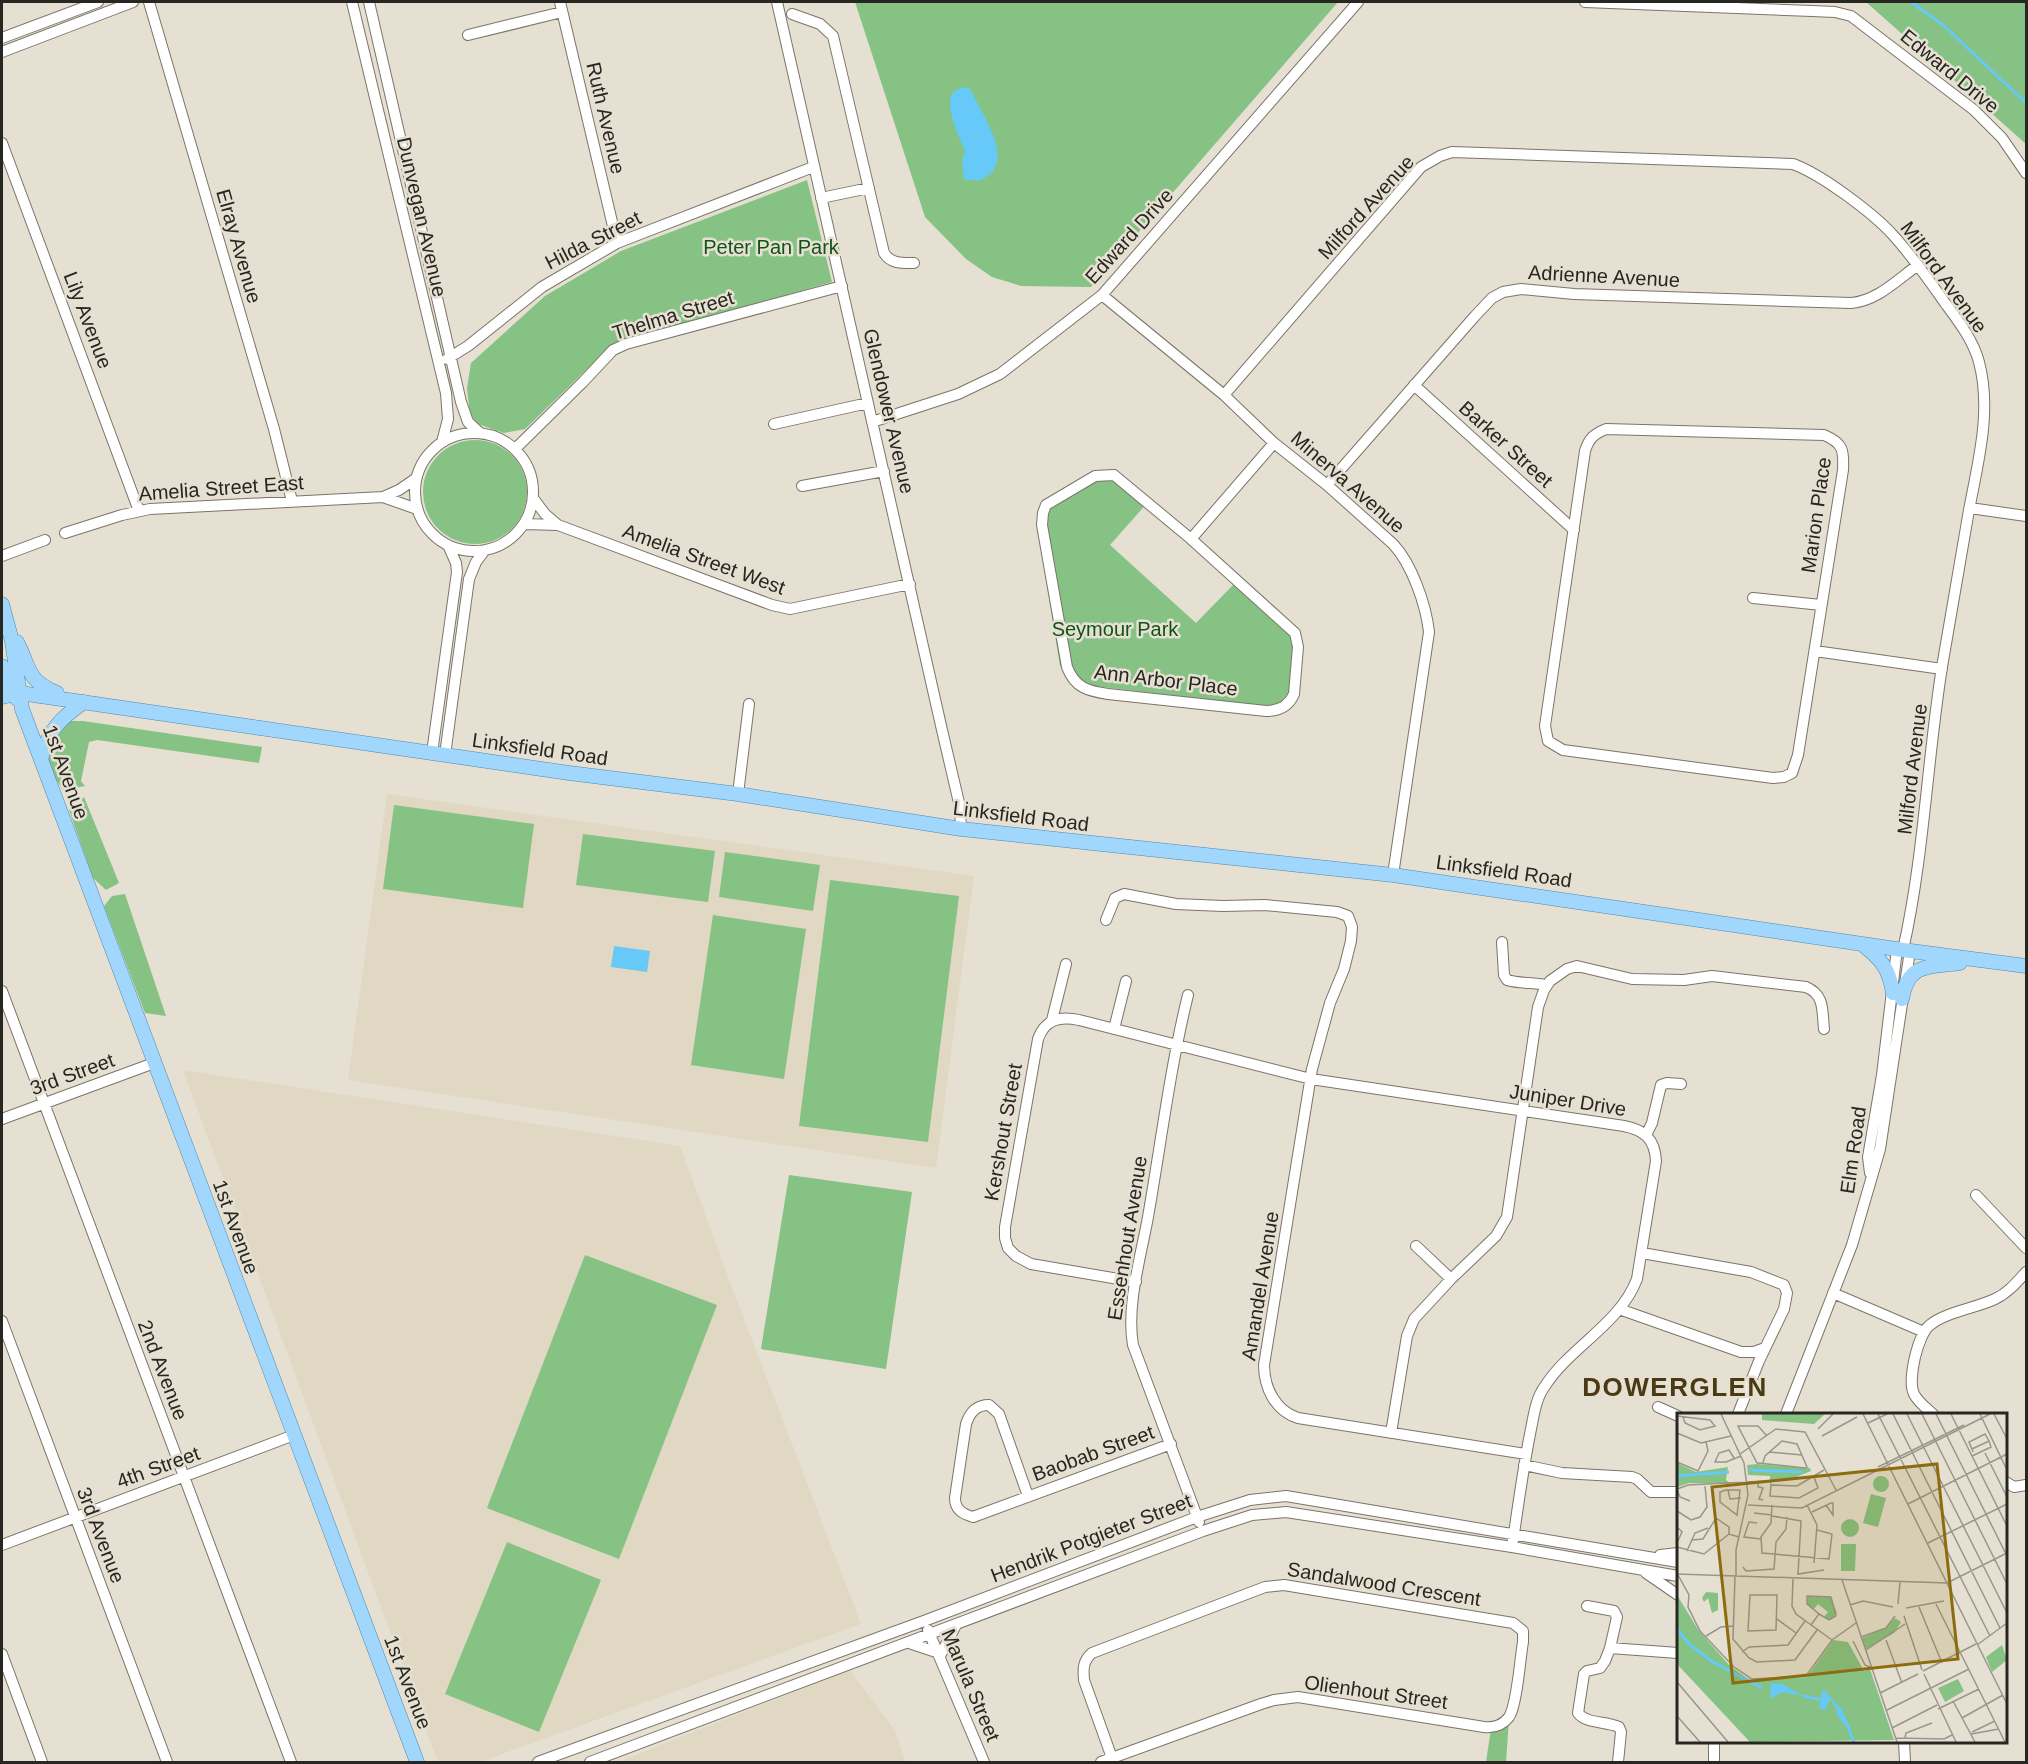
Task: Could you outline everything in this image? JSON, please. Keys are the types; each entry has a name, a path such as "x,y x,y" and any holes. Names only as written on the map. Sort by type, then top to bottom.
{"main road":[{"name":"1st Avenue","path":"2,604 9,627 14,697"},
{"path":"9,627 35,680 41,686 79,701 51,731 45,741 41,760"},
{"name":"1st Avenue","path":"2,666 41,760 417,1762"},
{"name":"Linksfield Road","path":"14,697 79,701 568,773 738,794 961,829 1393,875 2026,966"},
{"path":"1862,944 1881,961 1889,973 1898,996"},
{"path":"1898,996 1915,972 1922,967 1980,961"}],"street":[{"path":"2,38 98,2"},
{"path":"2,52 133,2"},
{"name":"Elray Avenue","path":"149,2 271,419 292,501"},
{"path":"352,3 369,2"},
{"name":"Dunvegan Avenue","path":"369,2 450,357 466,417 480,433"},
{"name":"Glendower Avenue","path":"777,2 960,807 961,829"},
{"name":"Edward Drive","path":"872,422 958,394 1000,374 1102,295 1358,2"},
{"name":"Edward Drive","path":"1585,2 1844,14 1858,21 1974,110 2002,138 2026,173"},
{"name":"Dunvegan Avenue","path":"352,3 439,363 448,411 442,442"},
{"path":"468,35 561,7"},
{"name":"Ruth Avenue","path":"561,7 617,243"},
{"path":"792,14 820,24 833,36 886,256 896,262 914,263"},
{"path":"370,75 386,72"},
{"name":"Lily Avenue","path":"2,143 140,510"},
{"path":"389,153 404,150"},
{"name":"Milford Avenue","path":"1224,395 1421,167 1452,152 1794,164 1826,181 1892,234 1918,265 1967,333 1979,360 1985,397 1977,475 1942,669 1922,845 1912,912 1903,950 1898,996"},
{"name":"Hilda Street","path":"439,363 468,346 542,287 617,243 813,167"},
{"path":"820,198 869,188"},
{"path":"405,223 420,220"},
{"name":"Adrienne Avenue","path":"1327,485 1492,298 1503,292 1521,289 1574,294 1851,303 1861,302 1875,296 1918,265"},
{"name":"Thelma Street","path":"515,449 613,350 626,344 842,286"},
{"name":"Minerva Avenue","path":"1102,295 1224,395 1274,443 1327,485 1399,550 1427,615 1429,632 1393,875"},
{"name":"Barker Street","path":"1414,385 1574,530"},
{"path":"774,424 868,403"},
{"name":"Marion Place","path":"1606,429 1824,435 1840,446 1844,456 1798,755 1792,773 1784,777 1773,778 1618,759 1563,750 1552,745 1546,736 1545,726 1574,530 1585,451 1589,439 1606,429"},
{"path":"480,433 498,437 515,449 525,461 532,477 533,498 524,524 508,541 485,550 462,550 437,538 424,525 417,509 414,491 415,478 422,461 432,449 442,442 462,434 480,433"},
{"path":"1191,539 1274,443"},
{"path":"802,486 884,471"},
{"name":"Ann Arbor Place","path":"1114,475 1191,539 1295,633 1298,647 1294,694 1291,701 1281,708 1266,711 1108,694 1080,687 1071,678 1066,668 1042,525 1042,513 1046,506 1095,476 1114,475"},
{"name":"Amelia Street East","path":"65,534 140,510 383,497 399,490 415,478"},
{"name":"Amelia Street East","path":"383,497 417,509"},
{"name":"Amelia Street West","path":"533,498 545,514 558,525"},
{"path":"1970,508 2026,516"},
{"name":"Amelia Street West","path":"524,524 558,525 790,609 910,584"},
{"path":"2,556 45,540"},
{"path":"438,754 445,649 457,572 456,563 448,545"},
{"path":"438,754 459,650 471,574 485,550"},
{"path":"1753,598 1821,605"},
{"path":"445,649 459,650"},
{"path":"1815,651 1942,669"},
{"path":"738,794 749,704"},
{"name":"Amandel Avenue","path":"1106,920 1114,898 1124,894 1176,904 1265,905 1344,913 1350,920 1351,936 1344,969 1335,990 1311,1079 1264,1365 1265,1382 1279,1405 1293,1417 1391,1433 1525,1460 1562,1473 1625,1475 1637,1479 1651,1492 1677,1492"},
{"path":"1502,942 1504,975 1507,980 1546,985"},
{"path":"1066,964 1052,1020 1072,1018 1176,1046"},
{"path":"1391,1433 1410,1324 1496,1236 1504,1224 1509,1206 1538,1007 1546,985 1567,969 1577,966 1632,979 1684,980 1712,976 1806,987 1816,992 1820,998 1824,1029"},
{"path":"1114,1029 1126,981"},
{"name":"2nd Avenue","path":"2,991 291,1762"},
{"name":"Essenhout Avenue","path":"1188,995 1176,1046 1131,1320 1133,1345 1203,1531"},
{"name":"Elm Road","path":"1786,1413 1852,1245 1871,1179 1868,1156 1898,996"},
{"name":"Kershout Street","path":"1052,1020 1044,1027 1038,1039 1010,1196 1005,1238 1008,1248 1016,1256 1031,1264 1136,1282"},
{"name":"Juniper Drive","path":"1176,1046 1311,1079 1635,1128 1646,1134 1655,1147 1656,1161 1642,1253 1634,1287 1619,1309 1555,1373 1540,1392 1525,1460 1512,1547"},
{"name":"3rd Street","path":"2,1119 154,1063"},
{"path":"1646,1134 1652,1123 1661,1085 1681,1084"},
{"path":"1976,1195 2026,1248"},
{"path":"1416,1246 1451,1280"},
{"path":"1642,1253 1751,1272 1784,1285 1787,1300 1738,1413"},
{"path":"1932,1413 1917,1400 1911,1382 1911,1374 1924,1332 1936,1321 1995,1299 2009,1291 2026,1272"},
{"path":"1833,1293 1924,1332"},
{"path":"1619,1309 1741,1352 1754,1352 1766,1348"},
{"name":"3rd Avenue","path":"2,1320 167,1762"},
{"path":"1741,1352 1750,1361 1755,1373"},
{"name":"Baobab Street","path":"1028,1496 999,1414 989,1405 977,1407 970,1414 966,1424 955,1492 954,1501 964,1515 981,1515 1171,1444"},
{"path":"1658,1407 1677,1416"},
{"name":"4th Street","path":"2,1545 294,1435"},
{"path":"2007,1483 2013,1486 2024,1486"},
{"name":"Hendrik Potgieter Street","path":"538,1762 924,1621 1197,1517 1250,1500 1286,1496 1677,1562"},
{"name":"Hendrik Potgieter Street","path":"592,1762 1203,1531 1252,1515 1286,1512 1512,1547 1677,1576"},
{"path":"1636,1556 1677,1553"},
{"path":"1640,1570 1677,1593"},
{"name":"Sandalwood Crescent","path":"1112,1758 1084,1680 1083,1666 1087,1658 1092,1653 1218,1604 1276,1585 1375,1599 1517,1625 1523,1631 1523,1642 1513,1704 1508,1718"},
{"path":"1587,1606 1616,1612 1617,1617 1610,1648 1603,1665 1584,1674 1578,1713 1580,1717 1619,1727 1621,1732 1618,1762"},
{"name":"Marula Street","path":"924,1621 984,1762"},
{"path":"909,1643 939,1655 956,1625"},
{"path":"1610,1648 1677,1653"},
{"path":"2,1654 42,1762"},
{"name":"Olienhout Street","path":"1101,1762 1261,1704 1285,1698 1320,1700 1489,1727 1500,1726 1508,1718"},
{"path":"1712,1761 1714,1743"},
{"path":"1904,1743 1905,1762"},
{"path":"586,1745 592,1762"}],"shaded area":[{"path":"387,794 974,876 936,1168 348,1080"},
{"path":"183,1070 680,1146 861,1624 480,1762 438,1762"},
{"path":"850,1670 895,1730 905,1762 618,1762"}],"green space":[{"path":"855,2 1338,2 1091,287 1021,286 992,277 966,259 925,217"},
{"path":"1866,2 2026,2 2026,144"},
{"name":"Peter Pan Park","path":"807,180 832,282 612,345 525,429 504,433 478,424 470,414 467,388 471,363 545,296 621,251"},
{"path":"475,440 495,444 512,455 523,472 527,492 523,512 512,529 495,540 475,544 455,540 438,529 427,512 423,492 427,472 438,455 455,444"},
{"name":"Seymour Park","path":"1117,474 1149,501 1110,545 1196,623 1234,584 1292,634 1293,655 1288,699 1272,708 1079,684 1060,666 1037,524 1052,497"},
{"path":"62,721 83,721 262,747 259,763 97,740 89,742 81,781 85,786 63,790 45,763"},
{"path":"84,797 119,883 106,890 93,878 69,810"},
{"path":"394,805 534,824 523,908 383,889"},
{"path":"583,834 715,851 708,902 576,885"},
{"path":"725,852 820,865 813,911 719,897"},
{"path":"830,880 959,896 928,1142 799,1126"},
{"path":"125,894 166,1016 145,1013 104,906 112,896"},
{"path":"713,915 806,929 784,1079 691,1065"},
{"path":"789,1175 912,1192 886,1369 761,1349"},
{"path":"585,1255 717,1305 619,1559 487,1508"},
{"path":"507,1542 601,1580 539,1732 445,1694"},
{"path":"1509,1719 1506,1762 1486,1762 1491,1729"}],"water":[{"path":"964,87 970,89 973,94 989,126 997,151 997,162 992,172 978,180 964,180 962,161 965,150 951,114 952,94"},
{"path":"614,946 650,951 647,972 611,967"}],"waterway":[{"path":"1911,2 1943,25 2026,103"}],"district":[{"name":"DOWERGLEN","path":"1675,1387"}]}
